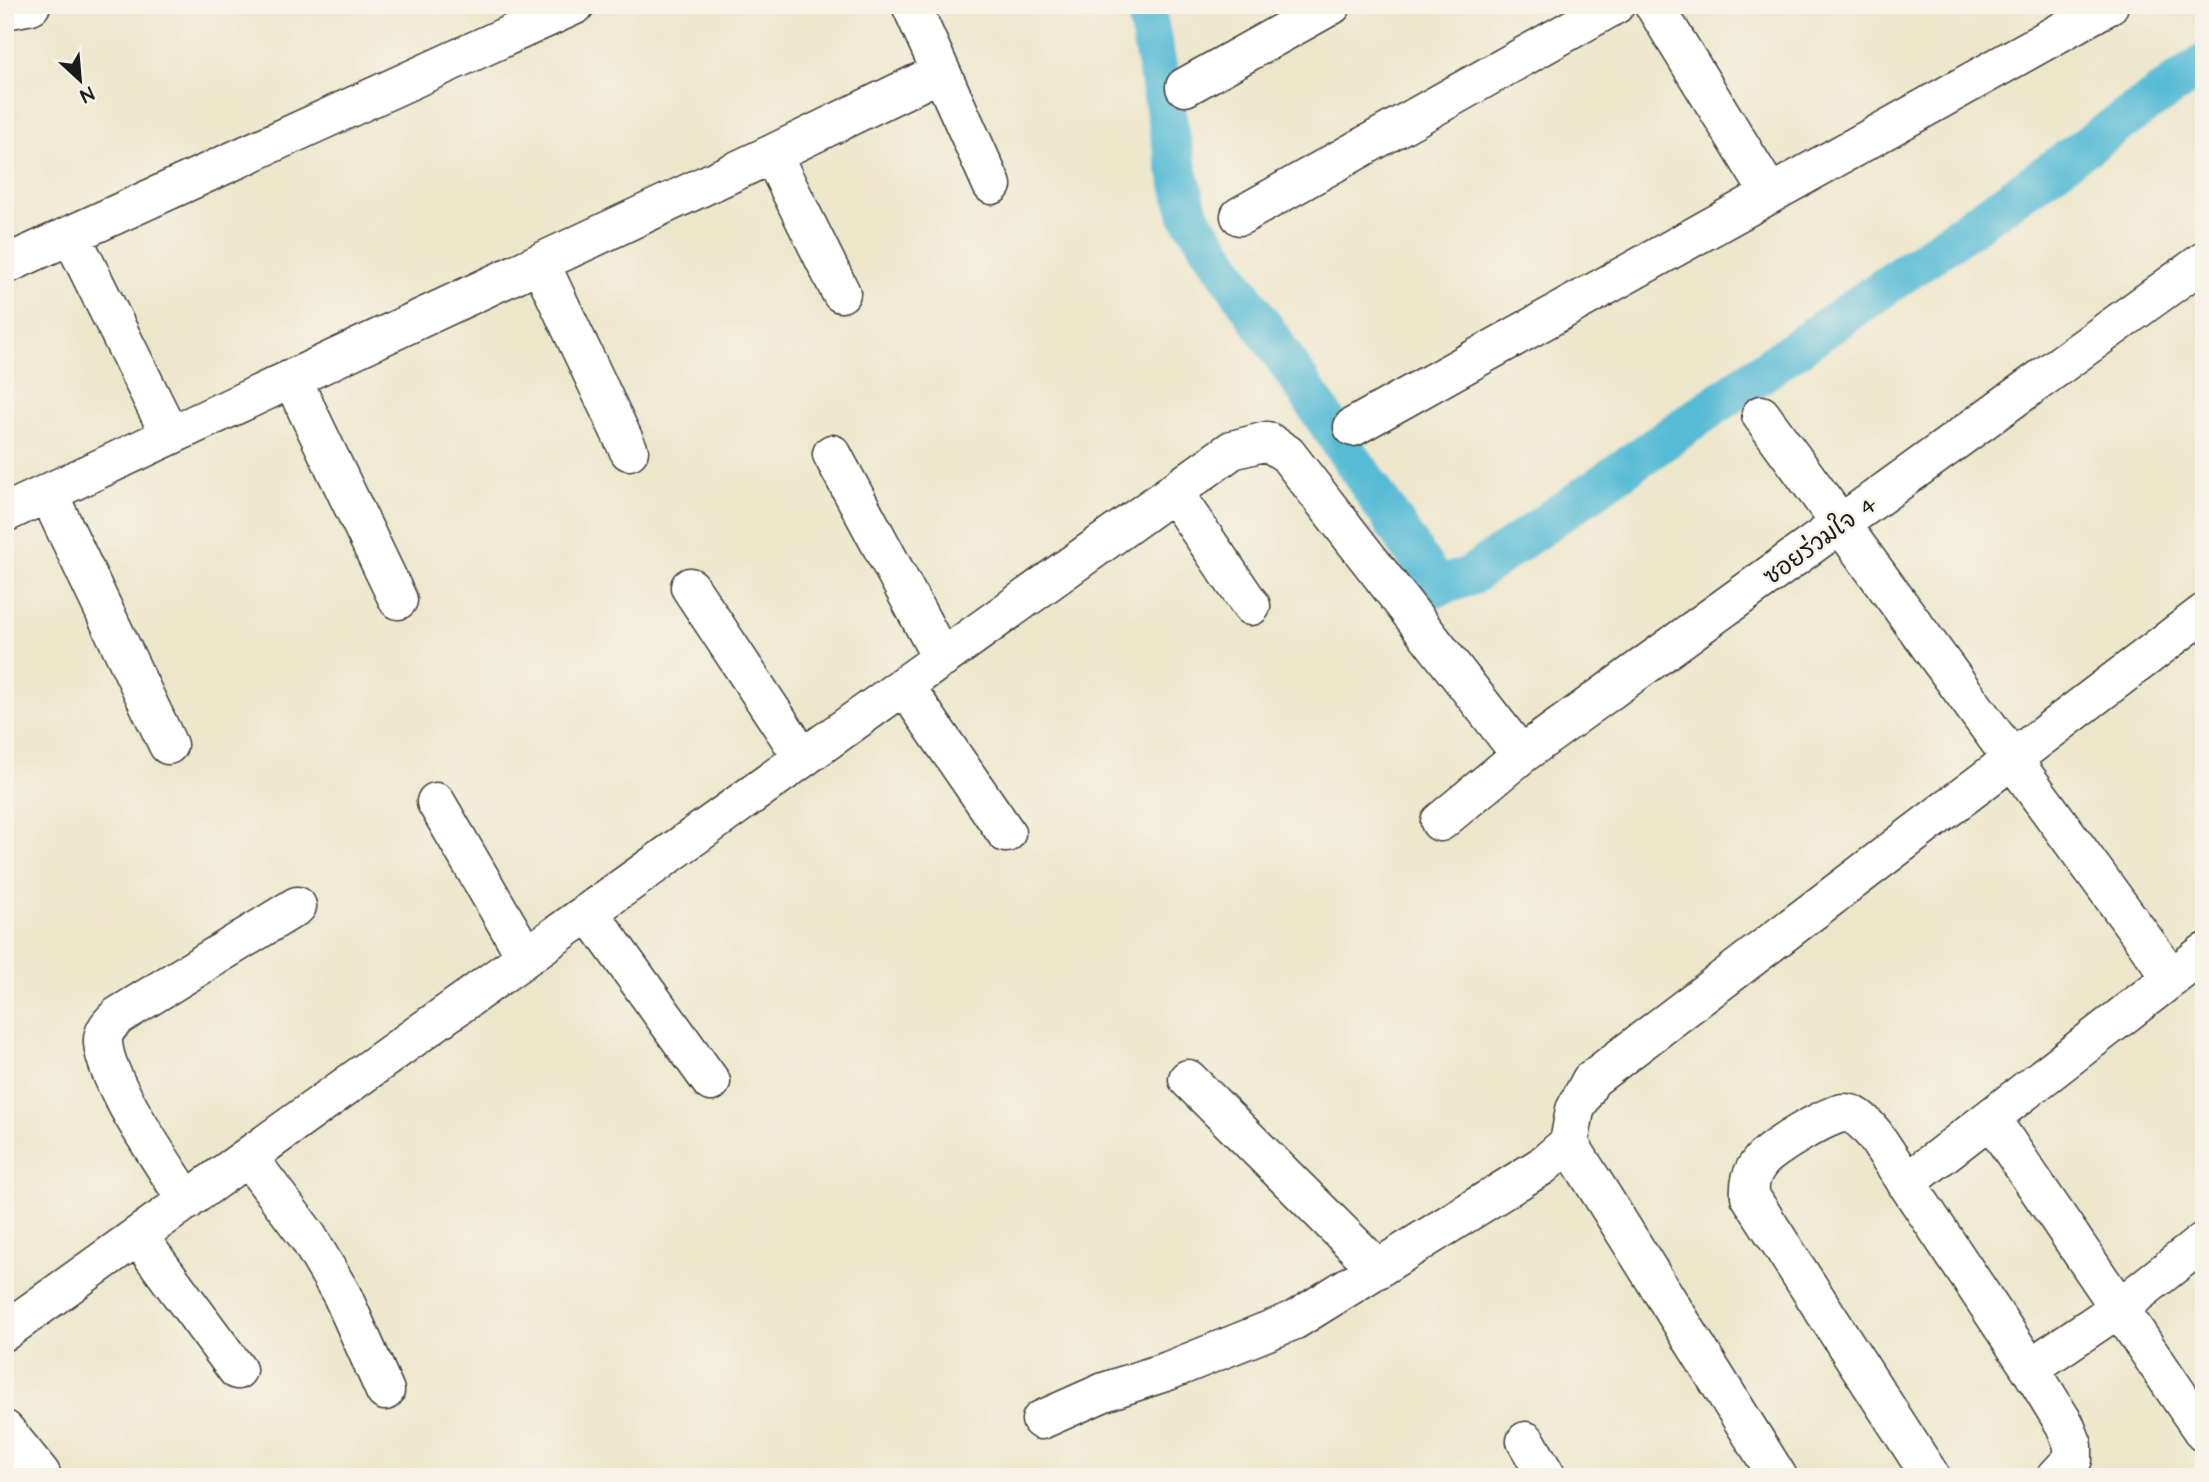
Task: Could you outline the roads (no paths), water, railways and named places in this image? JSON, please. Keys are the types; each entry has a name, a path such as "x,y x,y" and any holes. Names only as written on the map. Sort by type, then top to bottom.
{"street":[{"path":"5,10 31,5"},
{"path":"5,265 575,5"},
{"path":"911,5 992,185"},
{"path":"1185,88 1332,5"},
{"path":"1240,216 1615,5"},
{"path":"1654,5 1770,194"},
{"path":"1353,427 2109,5"},
{"path":"5,513 772,154 941,72"},
{"path":"772,154 841,293"},
{"path":"71,235 170,435"},
{"name":"ซอยร่วมใจ 4","path":"1440,822 1521,755 2204,261"},
{"path":"540,263 629,451"},
{"path":"292,379 398,600"},
{"path":"1761,415 2172,978"},
{"path":"5,1331 1232,450 1267,441 1287,454 1521,755"},
{"path":"832,454 942,659"},
{"path":"1173,492 1251,606"},
{"path":"48,493 168,744"},
{"path":"690,587 803,758"},
{"path":"1041,1420 1104,1392 1168,1371 1295,1321 1542,1167 1569,1143 1575,1110 1591,1080 2204,613"},
{"path":"904,685 1006,833"},
{"path":"436,802 526,957"},
{"path":"187,1201 118,1088 103,1041 106,1028 118,1016 297,906"},
{"path":"589,912 712,1082"},
{"path":"1906,1183 2204,953"},
{"path":"1188,1079 1378,1269"},
{"path":"1931,1477 1751,1196 1749,1181 1763,1158 1832,1116 1846,1113 1860,1118 1874,1134 2030,1368 2065,1425 2073,1445 2073,1459 2056,1477"},
{"path":"1991,1119 2204,1433"},
{"path":"1569,1143 1778,1477"},
{"path":"248,1157 308,1237 342,1295 384,1391"},
{"path":"138,1236 237,1370"},
{"path":"2030,1368 2119,1308 2204,1241"},
{"path":"5,1430 41,1474"},
{"path":"1525,1441 1547,1477"}],"waterway":[{"path":"1145,5 1176,164 1189,215 1437,587 1470,576 2204,64"}]}
